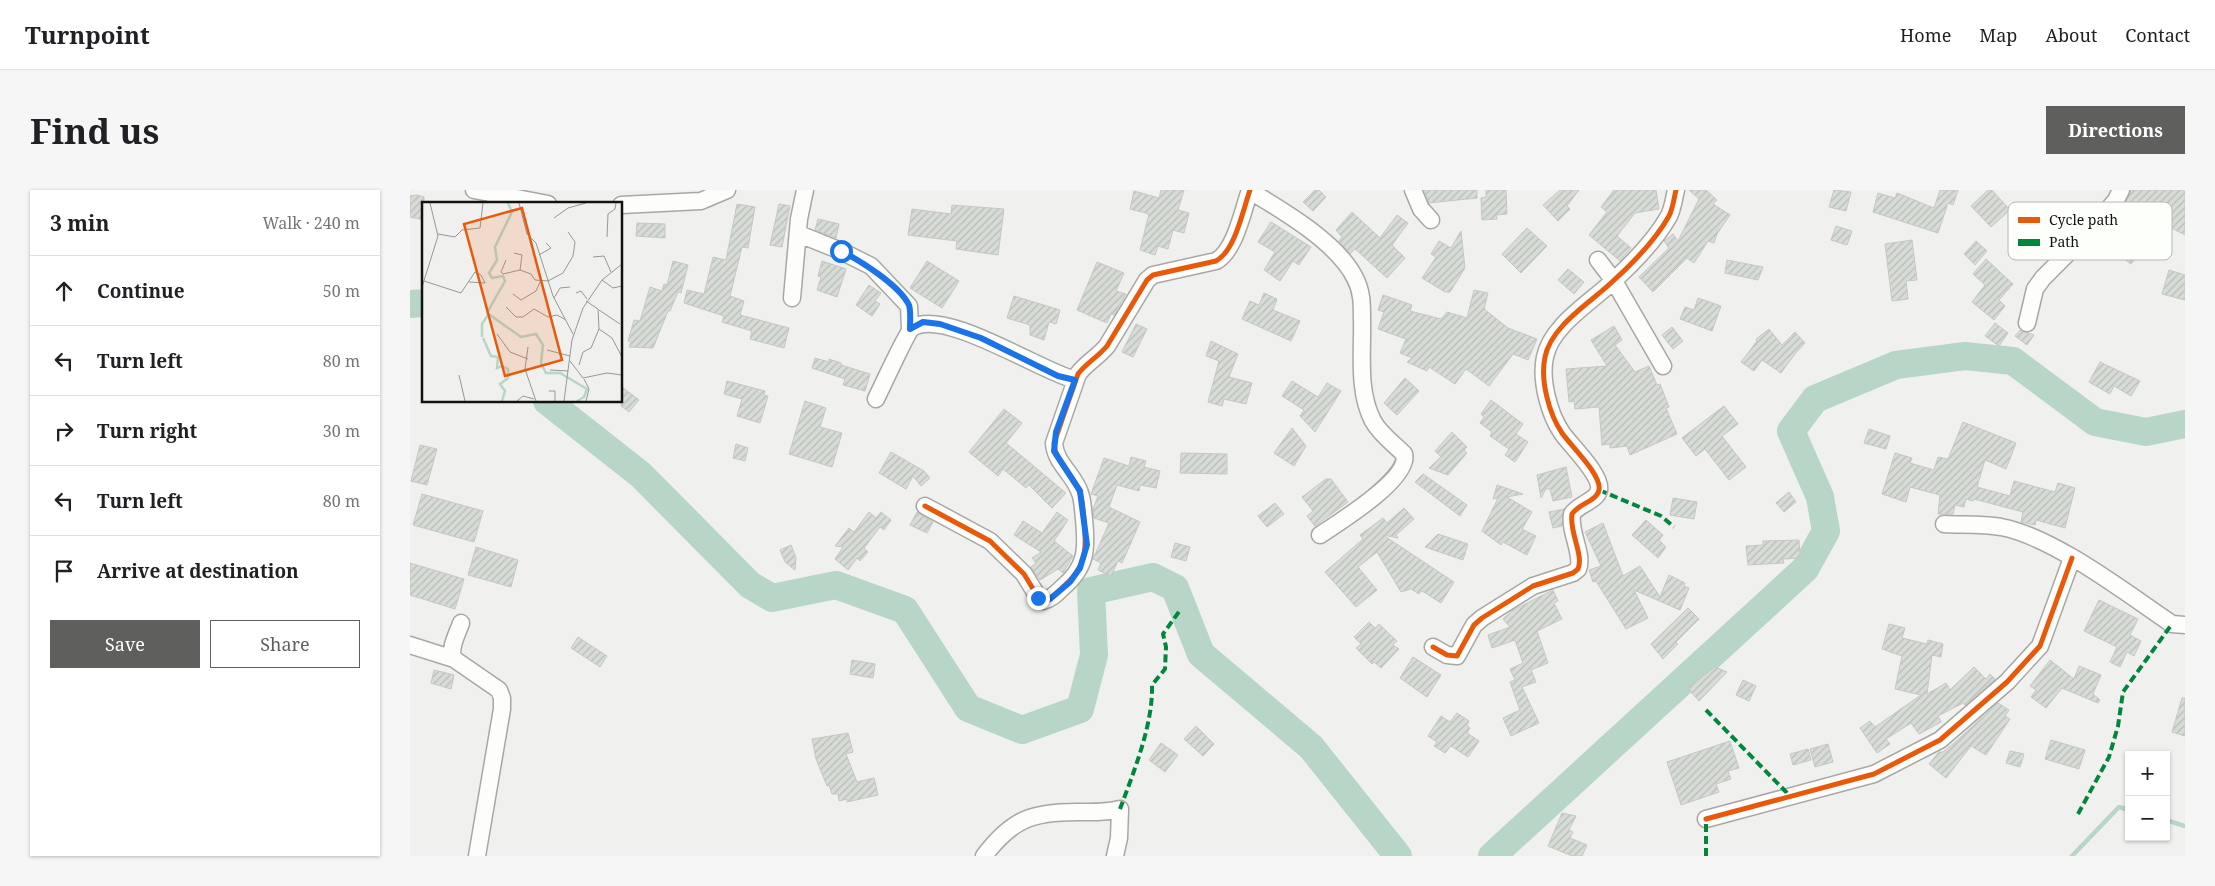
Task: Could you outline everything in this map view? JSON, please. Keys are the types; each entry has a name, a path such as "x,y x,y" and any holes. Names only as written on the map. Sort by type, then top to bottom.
{"street":[{"path":"474,190 537,202"},
{"path":"622,205 701,201 727,190"},
{"path":"792,298 805,190"},
{"path":"925,506 990,541 1024,574 1038,598 1043,601 1050,599 1070,582 1080,568 1087,545 1080,491 1054,451 1056,432 1075,380 1083,367 1107,346 1147,280 1153,275 1222,258 1227,252 1236,231 1250,190 1295,218 1322,241 1355,277 1361,295 1360,359 1369,410 1379,429 1404,454 1406,459 1402,469 1367,504 1320,535"},
{"path":"1413,190 1421,209 1431,220"},
{"path":"1433,647 1447,655 1457,656 1474,625 1482,618 1533,586 1573,573 1578,569 1579,559 1573,533 1572,514 1598,494 1600,487 1594,473 1558,425 1549,400 1543,369 1548,346 1556,331 1614,281 1641,253 1670,215 1676,190"},
{"path":"2114,202 2121,190"},
{"path":"799,234 841,251 871,266 909,306 910,329 876,399"},
{"path":"1598,260 1614,281 1663,366"},
{"path":"2027,323 2035,289 2061,260"},
{"path":"910,329 923,322 940,324 981,338 1058,376 1075,380"},
{"path":"1944,524 2000,527 2027,535 2072,558 2172,624 2185,625"},
{"path":"1706,819 1874,774 1940,740 2007,682 2040,646 2072,558"},
{"path":"454,659 451,654 452,648 461,622"},
{"path":"410,645 454,659 499,690 502,698 502,709 477,856"},
{"path":"984,856 999,836 1016,824 1036,815 1059,812 1106,812 1120,809 1119,838 1115,856"}],"building":[{"path":"1161,190 1184,190 1178,210 1189,213 1184,233 1173,230 1168,249 1158,246 1155,255 1140,250 1149,214 1130,209 1134,191 1159,198"},
{"path":"1315,190 1319,190 1326,197 1313,211 1303,202"},
{"path":"1424,190 1477,190 1477,198 1429,203"},
{"path":"1486,190 1506,190 1507,214 1496,215 1497,219 1482,220 1481,198 1486,197"},
{"path":"1560,190 1579,190 1567,206 1570,209 1558,221 1543,205"},
{"path":"1614,190 1656,190 1659,209 1635,213 1617,236 1631,248 1620,261 1589,235 1607,212 1601,207"},
{"path":"1689,190 1706,190 1717,200 1713,204 1730,215 1717,234 1714,243 1708,241 1694,263 1687,258 1653,292 1639,277 1669,248 1664,241 1673,234 1678,241 1699,199"},
{"path":"1834,190 1851,192 1846,211 1829,207"},
{"path":"1940,190 1958,190 1953,205 1948,203 1938,233 1873,212 1878,193 1895,198 1897,193 1934,208"},
{"path":"1988,190 1992,190 2008,208 2008,212 1991,227 1971,206"},
{"path":"2131,190 2185,190 2185,235 2172,228 2172,202 2126,202"},
{"path":"410,196 424,197 424,202 422,202 422,220 410,217"},
{"path":"737,204 755,207 748,248 742,247 730,296 744,301 740,315 789,328 784,348 750,339 752,331 722,322 724,316 684,303 687,290 704,294 713,257 726,260"},
{"path":"779,204 790,206 782,247 770,245"},
{"path":"952,205 1004,209 998,255 956,249 957,241 908,235 912,209 951,214"},
{"path":"1352,212 1380,238 1397,215 1408,223 1392,245 1405,258 1387,278 1355,249 1350,254 1339,241 1342,237 1336,230"},
{"path":"818,219 839,224 836,238 815,230"},
{"path":"1271,222 1311,247 1299,265 1293,261 1280,281 1264,270 1275,252 1258,242"},
{"path":"637,223 665,224 665,238 636,236"},
{"path":"1836,226 1852,231 1847,245 1831,240"},
{"path":"1527,228 1547,246 1521,273 1502,254"},
{"path":"1461,231 1465,268 1450,292 1445,292 1422,278 1436,257 1431,254 1439,241 1451,248"},
{"path":"1912,240 1917,280 1906,281 1908,299 1892,301 1885,244"},
{"path":"1976,241 1987,251 1975,265 1964,254"},
{"path":"1986,259 2013,284 1999,300 2005,306 1994,320 1972,302 1985,285 1973,274"},
{"path":"1727,260 1763,267 1758,280 1725,273"},
{"path":"2126,260 2134,260 2131,264"},
{"path":"673,261 688,265 681,293 678,292 670,311 668,311 653,348 629,347 631,342 628,341 634,320 640,321 650,287 662,291 664,284 667,285"},
{"path":"822,261 846,269 837,297 817,290 821,277 818,276"},
{"path":"927,261 959,281 942,308 910,288"},
{"path":"1097,262 1124,273 1116,291 1126,294 1114,315 1111,314 1107,323 1077,310"},
{"path":"1568,269 1584,282 1574,294 1558,280"},
{"path":"2169,270 2185,275 2185,300 2162,294"},
{"path":"869,285 881,293 875,301 880,304 872,316 856,305"},
{"path":"1474,290 1488,293 1484,309 1508,328 1537,339 1528,360 1513,354 1489,386 1466,369 1455,384 1429,367 1427,371 1407,362 1412,358 1400,353 1406,339 1378,329 1384,312 1378,310 1383,295 1412,305 1410,311 1441,319 1447,312 1467,318"},
{"path":"1264,293 1277,299 1273,310 1300,321 1291,341 1242,319 1250,301 1259,305"},
{"path":"1014,296 1060,310 1056,324 1049,322 1044,340 1030,335 1030,325 1007,318"},
{"path":"1698,298 1721,306 1712,331 1680,319 1685,307 1694,310"},
{"path":"1995,323 2008,333 1999,346 1985,336"},
{"path":"1136,324 1147,329 1133,357 1122,352"},
{"path":"1614,326 1622,340 1615,345 1635,372 1649,366 1657,385 1660,384 1669,407 1666,408 1677,434 1630,455 1627,446 1610,448 1610,444 1602,445 1599,407 1575,409 1574,401 1569,402 1566,369 1607,366 1591,340"},
{"path":"1672,327 1683,341 1673,349 1662,335"},
{"path":"1769,329 1782,345 1795,332 1805,343 1781,373 1762,360 1754,371 1741,362 1757,341 1756,339"},
{"path":"2020,330 2034,335 2027,345 2015,336"},
{"path":"1211,341 1238,354 1229,377 1252,383 1246,404 1224,399 1222,406 1208,402 1219,361 1206,356"},
{"path":"815,358 829,362 829,359 841,363 841,365 870,374 865,391 843,385 845,379 812,368"},
{"path":"2100,362 2140,381 2131,396 2114,386 2110,394 2089,382"},
{"path":"1405,378 1419,391 1397,415 1384,403"},
{"path":"727,381 765,391 764,395 768,396 760,423 737,416 742,399 724,394"},
{"path":"1292,381 1318,397 1327,383 1341,391 1315,432 1300,416 1304,410 1282,396"},
{"path":"622,387 639,400 629,412 621,406"},
{"path":"1491,400 1523,424 1516,434 1528,442 1515,462 1505,455 1509,449 1490,436 1492,432 1480,423 1484,417 1481,414"},
{"path":"805,401 826,408 820,427 842,433 832,467 789,454"},
{"path":"1724,406 1738,424 1722,436 1746,467 1729,480 1705,449 1696,456 1682,438"},
{"path":"1004,409 1022,423 1006,443 1066,493 1052,508 1029,485 1026,488 1003,469 998,476 969,452"},
{"path":"1963,422 2016,443 2006,469 1985,460 1977,487 2010,496 2014,481 2055,492 2058,483 2075,488 2065,528 2036,520 2035,525 2021,522 2023,512 1974,499 1973,501 1966,499 1964,507 1955,505 1953,514 1938,514 1940,495 1910,487 1906,502 1882,494 1895,453 1912,458 1910,463 1934,470 1938,457 1948,459"},
{"path":"1292,428 1306,446 1294,466 1274,453"},
{"path":"1869,429 1890,436 1886,449 1864,443"},
{"path":"1452,432 1467,447 1464,450 1467,453 1448,475 1429,468 1441,457 1435,451"},
{"path":"736,444 748,448 745,461 733,458"},
{"path":"420,445 437,449 427,485 411,481"},
{"path":"891,452 924,471 930,478 921,486 913,476 906,489 879,473"},
{"path":"1181,453 1227,454 1227,474 1180,473"},
{"path":"1131,457 1146,461 1144,467 1160,471 1156,488 1140,485 1139,491 1117,485 1109,507 1140,522 1122,563 1118,561 1111,576 1098,570 1101,563 1093,559 1109,523 1094,518 1093,509 1098,496 1091,494 1104,458 1129,466"},
{"path":"1566,467 1572,497 1553,501 1550,489 1546,489 1541,498 1537,475"},
{"path":"1423,474 1467,505 1460,516 1415,482"},
{"path":"1326,479 1331,479 1348,502 1315,526 1307,516 1313,511 1302,497"},
{"path":"1497,485 1523,494 1507,497 1532,512 1522,529 1536,536 1527,555 1503,542 1501,545 1482,531 1498,498 1493,499"},
{"path":"1789,492 1796,502 1784,512 1776,503"},
{"path":"422,494 483,511 474,542 413,525"},
{"path":"1673,498 1697,502 1694,519 1670,515"},
{"path":"1275,503 1284,514 1267,527 1258,516"},
{"path":"1404,508 1414,519 1396,535 1398,538 1383,535 1454,582 1441,603 1422,591 1419,594 1411,589 1401,592 1377,552 1358,567 1377,590 1356,607 1325,572 1363,539 1360,535 1383,518 1387,523"},
{"path":"1564,509 1562,526 1553,528 1549,512"},
{"path":"869,512 876,518 881,512 891,520 884,530 880,527 864,548 868,552 860,561 857,558 848,570 835,559 843,547 835,546 849,528 854,532"},
{"path":"917,512 933,522 927,533 910,525"},
{"path":"1057,512 1068,520 1054,541 1073,556 1063,573 1058,569 1040,580 1031,567 1036,563 1032,558 1041,552 1014,535 1023,521 1042,533"},
{"path":"1646,520 1663,535 1659,540 1666,547 1658,558 1632,535"},
{"path":"1603,523 1623,576 1640,566 1660,597 1669,575 1685,583 1684,586 1689,588 1680,610 1634,590 1648,618 1626,629 1596,581 1593,582 1589,570 1601,566 1585,532"},
{"path":"1438,534 1468,544 1463,560 1425,547"},
{"path":"1799,540 1800,558 1783,559 1784,563 1748,565 1746,546 1763,545 1763,541"},
{"path":"1175,543 1190,547 1186,561 1171,557"},
{"path":"791,545 796,558 795,570 785,562 780,550"},
{"path":"476,547 518,560 511,587 468,575"},
{"path":"410,563 464,579 455,609 410,595"},
{"path":"1553,590 1558,601 1554,603 1562,619 1537,631 1548,663 1531,670 1536,682 1522,687 1539,723 1511,736 1503,718 1520,710 1510,682 1515,680 1510,669 1523,663 1515,640 1492,648 1488,635 1510,627 1503,619 1513,610"},
{"path":"2099,600 2138,619 2130,635 2141,641 2134,656 2127,652 2120,667 2110,662 2117,647 2084,631"},
{"path":"1688,608 1699,619 1676,642 1678,644 1663,659 1651,644"},
{"path":"1369,622 1375,628 1379,624 1397,641 1393,645 1399,649 1381,668 1374,662 1372,664 1356,648 1361,644 1354,637"},
{"path":"1889,624 1905,628 1902,638 1927,644 1928,640 1943,644 1941,657 1932,655 1927,694 1946,683 1950,690 1974,667 1986,679 1990,674 1995,679 1965,705 1963,703 1938,716 1941,722 1919,734 1911,723 1886,739 1890,744 1877,753 1860,728 1870,721 1875,727 1921,695 1895,689 1902,656 1882,649"},
{"path":"578,637 607,656 600,667 571,648"},
{"path":"1413,657 1441,675 1427,697 1400,678"},
{"path":"852,660 875,664 873,678 850,674"},
{"path":"2050,660 2074,679 2079,666 2101,675 2093,694 2100,700 2098,703 2062,688 2046,708 2031,697 2036,690 2030,686"},
{"path":"1715,667 1727,672 1699,701 1690,691 1690,686"},
{"path":"434,670 454,675 451,689 431,683"},
{"path":"1743,680 1756,686 1749,701 1736,695"},
{"path":"2182,698 2185,698 2185,736 2172,732"},
{"path":"1998,703 2009,710 2005,716 2010,719 1986,755 1971,746 1946,778 1929,764 1939,752 1943,752 1953,744"},
{"path":"1457,713 1469,721 1467,725 1470,728 1467,733 1479,741 1468,757 1451,746 1445,753 1434,746 1437,742 1428,736 1441,716 1450,722"},
{"path":"1196,726 1214,744 1203,756 1184,739"},
{"path":"848,733 853,752 846,754 857,782 874,778 878,795 847,802 847,799 839,801 838,794 832,794 829,785 827,786 816,759 812,739"},
{"path":"2051,740 2085,750 2079,769 2045,759"},
{"path":"1730,741 1739,768 1728,771 1731,779 1716,784 1719,792 1681,805 1667,762"},
{"path":"1161,743 1178,755 1165,772 1149,760"},
{"path":"1828,744 1833,762 1815,767 1810,749"},
{"path":"1808,749 1811,760 1793,765 1790,754"},
{"path":"2010,751 2024,754 2020,767 2006,763"},
{"path":"1562,813 1576,816 1569,830 1573,832 1570,838 1587,845 1582,856 1572,856 1548,846"}],"waterway":[{"path":"410,304 422,303"},
{"path":"1492,856 1805,569 1826,531 1820,497 1791,431 1815,399 1896,365 1965,356 2013,361 2095,422 2146,432 2185,424"},
{"path":"548,402 641,475 750,585 772,598 836,585 905,610 968,708 1022,730 1080,709 1094,655 1091,591 1153,577 1175,588 1201,654 1311,747 1398,856"},
{"path":"2072,856 2119,807 2125,809"},
{"path":"2170,821 2185,826"}],"marked path":[{"path":"1599,490 1661,516 1674,527"},
{"path":"1120,809 1137,764 1146,732 1152,685 1165,669 1166,647 1163,634 1181,609"},
{"path":"2078,814 2109,757 2118,726 2123,692 2172,624"},
{"path":"1706,710 1790,796"},
{"path":"1706,819 1706,856"}],"cycle path":[{"path":"925,506 990,541 1024,574 1038,597 1043,601 1053,596 1070,580 1081,565 1084,557 1085,530 1083,506 1077,486 1061,463 1054,443 1078,374 1107,346 1147,280 1153,275 1216,261 1223,256 1238,229 1250,190"},
{"path":"1433,647 1447,655 1457,656 1474,625 1482,618 1533,586 1573,573 1578,569 1579,557 1572,514 1598,494 1599,484 1591,469 1562,433 1553,416 1545,386 1545,357 1555,335 1563,325 1628,267 1664,225 1670,213 1676,190"},
{"path":"1706,819 1874,774 1940,740 2007,682 2040,646 2072,558"}],"route":[{"path":"841,251 871,266 901,296 909,306 910,329 923,322 940,324 981,338 1058,376 1075,380 1069,401 1056,432 1054,451 1080,491 1087,545 1080,568 1070,582 1050,599 1043,601 1038,598"}]}
